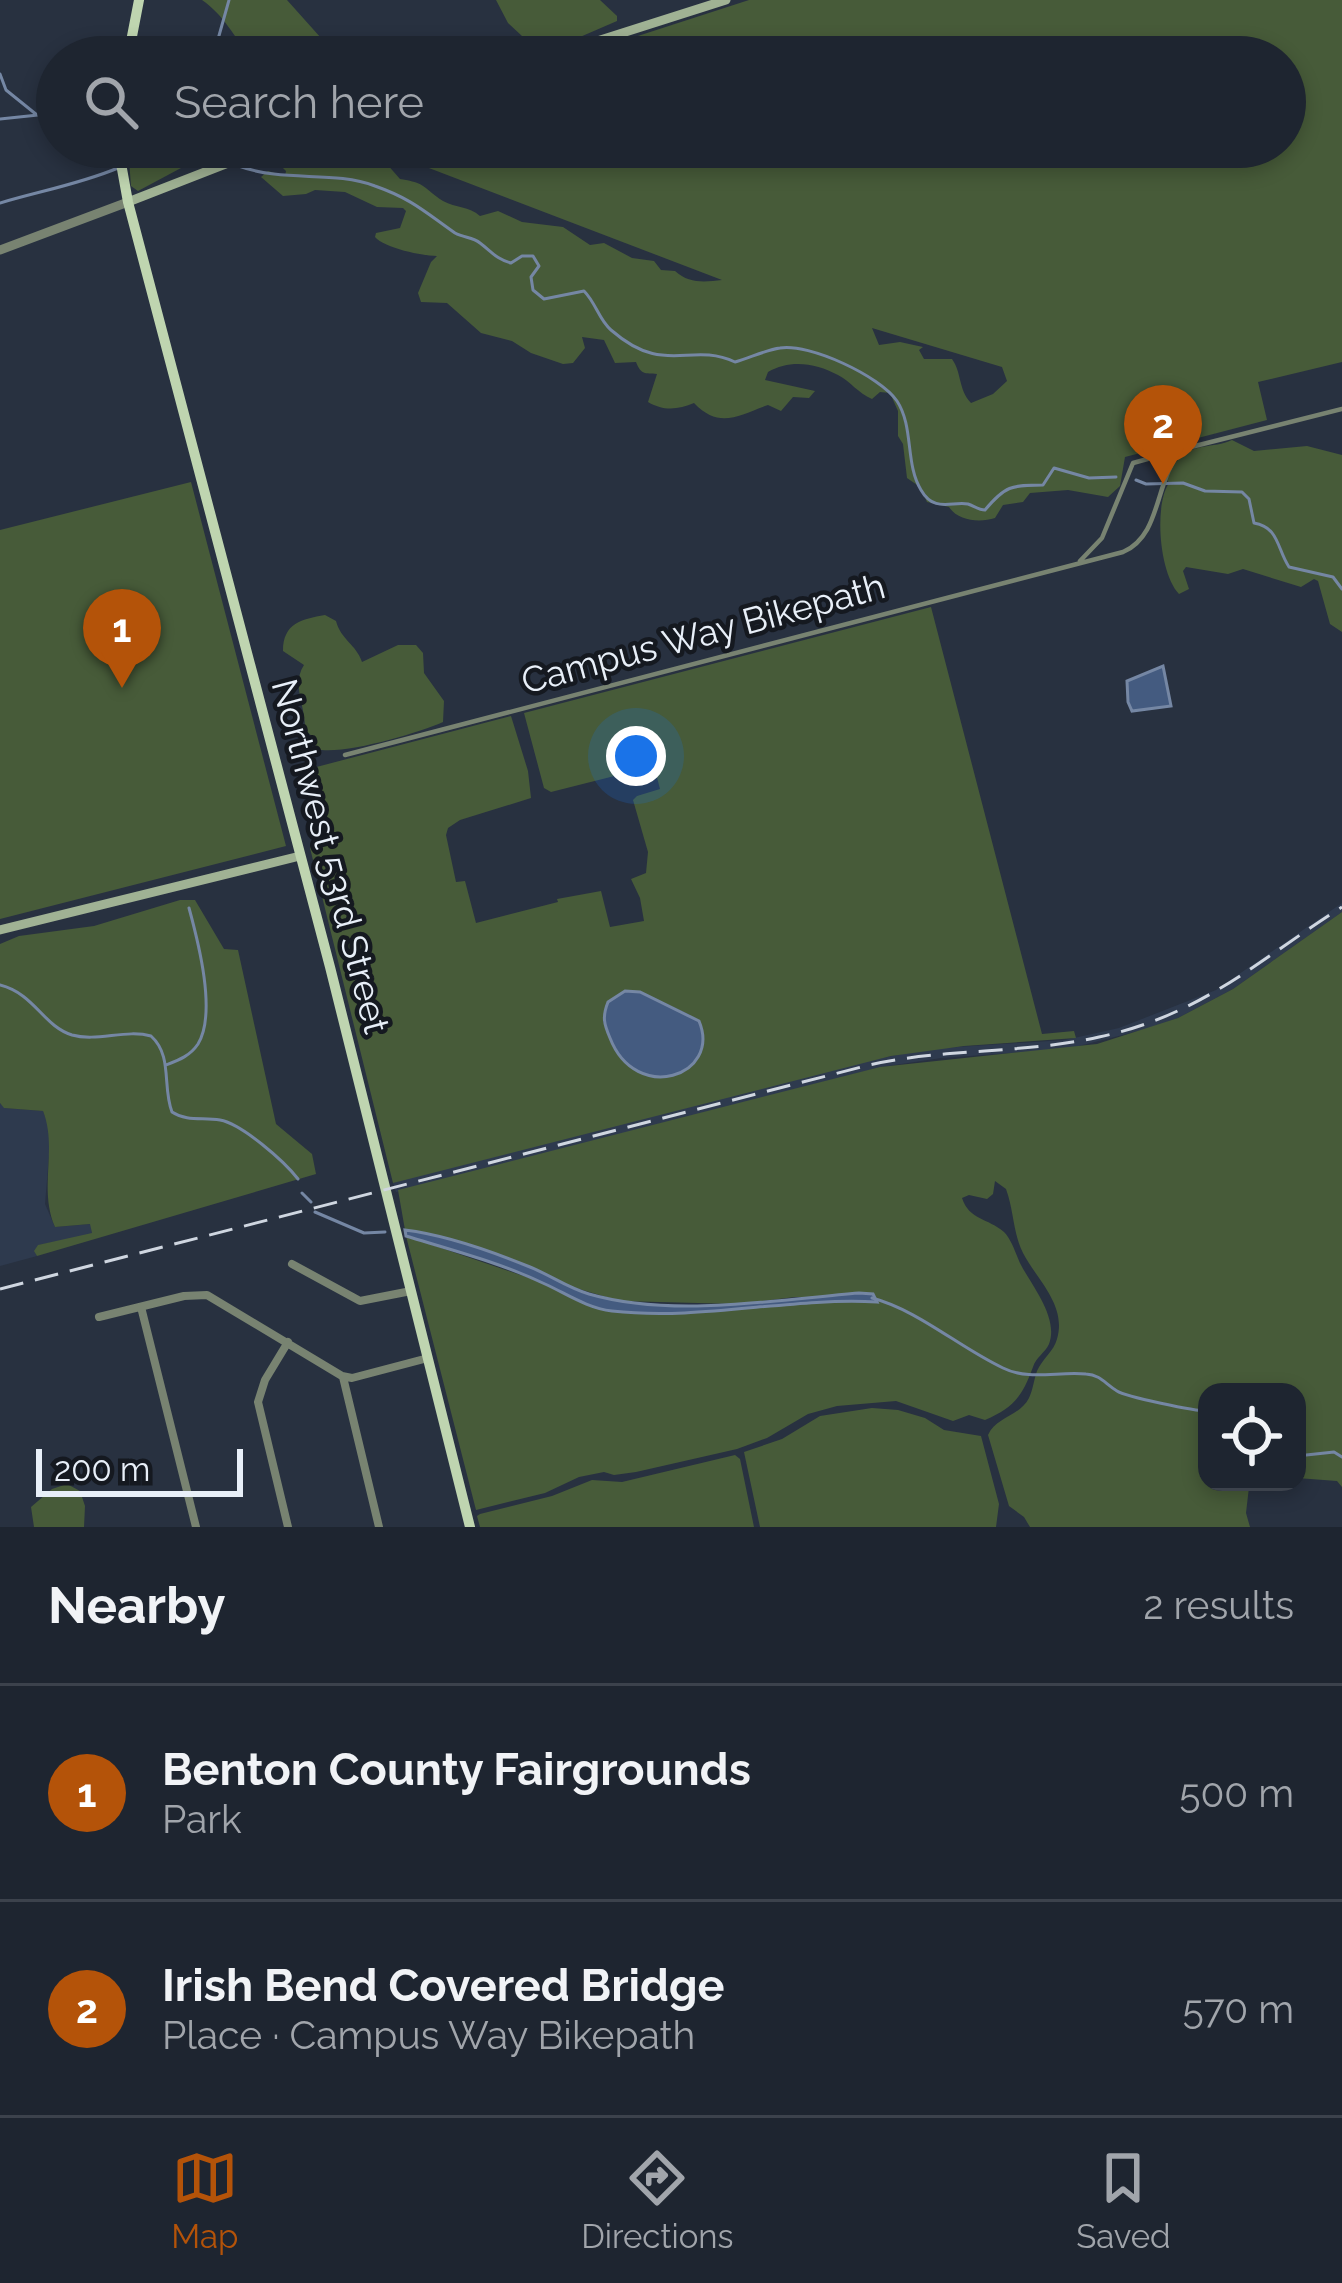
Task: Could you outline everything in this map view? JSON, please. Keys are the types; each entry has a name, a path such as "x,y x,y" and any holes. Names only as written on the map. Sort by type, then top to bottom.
{"main road":[{"path":"132,36 139,0"},
{"path":"614,36 726,0"},
{"name":"Northwest 53rd Street","path":"122,168 470,1527"},
{"path":"128,202 215,168"},
{"path":"0,930 300,856"}],"street":[{"path":"0,250 128,202"},
{"path":"1075,564 1102,538 1133,463 1342,409"},
{"name":"Campus Way Bikepath","path":"345,755 1123,552 1137,544 1147,529 1167,474 1183,449"},
{"path":"292,1264 360,1300 411,1291"},
{"path":"99,1317 184,1296 207,1295 343,1376 352,1378 428,1358"},
{"path":"141,1307 196,1527"},
{"path":"288,1342 258,1402 288,1527"},
{"path":"343,1376 379,1527"}],"shaded area":[{"path":"1342,903 1342,912 1233,989 1146,1029 1067,1049 881,1067 396,1192 393,1183 857,1063 927,1049 1065,1040 1119,1028 1216,990"},
{"path":"0,1103 5,1108 43,1111 51,1131 45,1204 55,1227 91,1224 92,1234 39,1245 37,1256 0,1266"}],"green space":[{"path":"202,0 287,0 319,36 235,36"},
{"path":"496,0 600,0 617,16 617,21 582,36 522,36 508,23"},
{"path":"749,0 1342,0 1342,362 1258,382 1267,420 1125,457 1120,486 1108,497 1068,490 1030,493 1023,502 1003,505 995,518 983,520 970,520 949,507 927,502 920,487 907,478 898,411 890,393 880,392 872,399 830,371 794,364 768,372 765,380 815,391 809,398 793,397 781,411 768,405 721,418 694,403 672,409 654,405 648,402 657,374 642,371 636,362 615,363 604,340 582,337 585,348 573,363 563,364 481,333 447,303 421,302 418,293 437,256 395,248 375,237 400,228 403,208 377,207 345,192 315,190 283,196 261,177 268,171 285,176 283,168 390,168 400,179 420,184 443,201 480,216 498,211 522,222 563,227 590,245 604,243 632,258 654,261 661,270 703,281 722,280 429,168 1306,168 1306,36 638,36","holes":["872,328 1002,367 1007,381 993,394 971,403 952,359 924,359 919,350 923,347 900,342 879,345"]},
{"path":"130,168 181,168 138,191 131,186"},
{"path":"1232,440 1254,451 1307,446 1342,455 1342,632 1330,624 1314,579 1301,587 1243,569 1228,574 1186,567 1189,589 1179,594 1172,584 1160,522 1169,483 1154,460 1168,454 1172,462 1177,461 1196,448"},
{"path":"191,482 286,846 0,919 0,530"},
{"path":"931,607 1042,1034 1074,1031 1076,1038 891,1056 393,1183 310,848 317,836 305,770 511,716 531,798 460,820 446,835 456,882 465,881 476,923 601,891 610,927 644,921 631,879 646,873 648,852 633,800 660,789 654,766 551,792 544,788 524,713","holes":["625,991 641,992 690,1015 613,1046 603,1021"]},
{"path":"325,615 336,621 362,662 398,645 416,645 423,653 424,673 444,701 443,722 361,746 316,749 314,738 305,730 300,696 304,665 283,651 290,628"},
{"path":"180,900 195,900 224,949 238,950 276,1124 312,1154 316,1174 37,1256 38,1245 92,1233 90,1224 55,1227 48,1198 49,1140 43,1111 4,1108 0,1103 0,944 19,936 94,926"},
{"path":"1342,912 1342,1487 1337,1481 1306,1479 1306,1383 1198,1383 1198,1491 1249,1491 1250,1527 1030,1527 1009,1506 988,1435 1029,1398 1037,1371 1057,1339 1058,1315 1020,1245 1006,1189 995,1181 987,1199 962,1198 969,1211 1009,1239 1043,1303 1051,1334 1021,1394 1003,1410 985,1420 969,1415 953,1421 896,1401 837,1406 808,1414 737,1449 636,1472 579,1477 545,1493 476,1510 406,1236 544,1283 606,1311 681,1314 877,1298 795,1297 736,1304 620,1301 562,1284 532,1268 445,1238 405,1230 398,1190 880,1067 1097,1044 1178,1018 1233,989"},
{"path":"872,1408 898,1410 944,1430 981,1436 999,1504 996,1527 760,1527 744,1452 782,1439 820,1416"},
{"path":"735,1455 740,1459 754,1527 480,1527 477,1516 592,1480 622,1482"},
{"path":"67,1484 80,1491 84,1527 34,1527 31,1507 52,1489"}],"water":[{"path":"1163,666 1171,706 1132,711 1127,681"},
{"path":"625,991 640,992 699,1021 703,1040 688,1068 656,1077 622,1059 604,1016 608,1002"},
{"path":"405,1230 484,1250 581,1291 621,1301 723,1305 859,1293 873,1294 877,1302 679,1313 612,1311 494,1263 406,1236"}],"waterway":[{"path":"219,36 229,0"},
{"path":"0,74 6,90 36,114"},
{"path":"0,119 36,115"},
{"path":"0,203 118,168"},
{"path":"246,168 359,181 409,201 511,263 533,256 539,266 531,277 533,290 544,299 584,291 611,330 647,352 735,362 793,348 843,363 876,381 897,401 906,422 916,480 926,497 937,504 968,504 985,510 1009,488 1043,485 1054,468 1089,478 1116,477"},
{"path":"1136,480 1242,492 1249,499 1254,523 1273,534 1289,567 1333,577 1342,589"},
{"path":"166,1065 195,1048 206,1014 204,977 189,908"},
{"path":"0,985 22,995 53,1025 72,1035 151,1036 165,1062 172,1112 240,1128 298,1179"},
{"path":"302,1193 311,1202"},
{"path":"315,1212 364,1233 385,1232"},
{"path":"872,1298 906,1311 1013,1372 1091,1375 1123,1394 1198,1409"},
{"path":"1306,1455 1334,1452 1342,1457"}],"railway":[{"path":"0,1289 869,1065 1070,1042 1136,1027 1227,984 1342,907"}],"place":[{"name":"Irish Bend Covered Bridge","path":"1163,484"},
{"name":"Benton County Fairgrounds","path":"122,688"}]}
